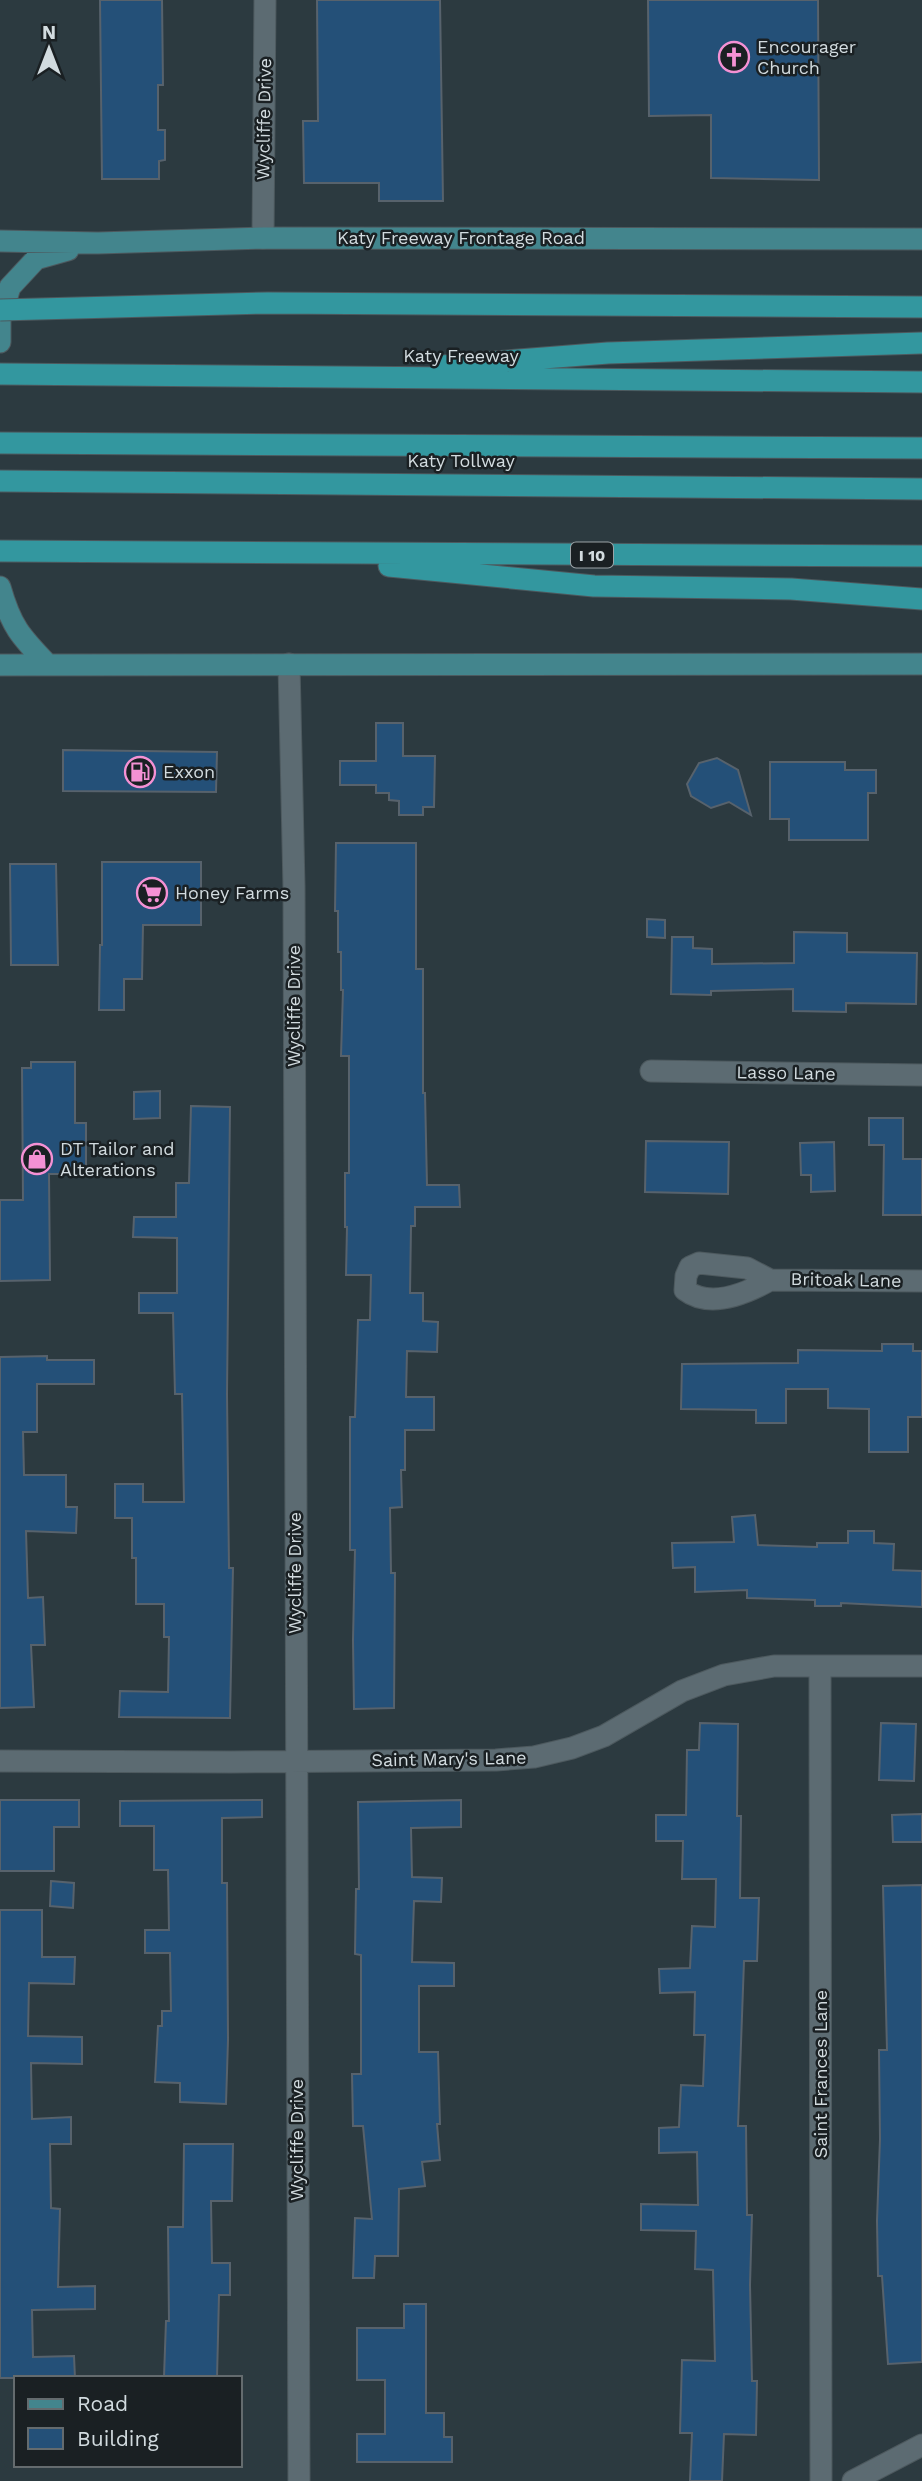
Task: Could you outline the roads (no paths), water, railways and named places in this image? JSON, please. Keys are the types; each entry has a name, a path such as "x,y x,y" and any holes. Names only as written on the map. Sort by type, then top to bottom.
{"highway":[{"path":"0,310 268,303 922,307"},
{"path":"303,377 608,353 922,343"},
{"name":"Katy Freeway","path":"0,374 922,382"},
{"name":"Katy Tollway","path":"0,443 922,447"},
{"name":"Katy Tollway","path":"0,481 922,488"},
{"name":"I 10","path":"0,551 922,556"},
{"path":"262,553 594,586 791,589 922,599"}],"main road":[{"name":"Katy Freeway Frontage Road","path":"0,241 98,243 263,238 922,239"},
{"path":"0,342 0,320 10,287 36,259 98,243"},
{"path":"0,587 8,615 22,639 48,665"},
{"path":"0,665 922,664"}],"street":[{"name":"Wycliffe Drive","path":"263,238 265,0"},
{"name":"Wycliffe Drive","path":"289,664 294,887 299,2481"},
{"name":"Lasso Lane","path":"650,1071 922,1075"},
{"name":"Britoak Lane","path":"770,1280 922,1281"},
{"name":"Saint Mary's Lane","path":"0,1761 496,1760 534,1757 572,1748 604,1736 682,1691 724,1675 774,1666 922,1666"},
{"name":"Saint Frances Lane","path":"820,1667 821,2481"},
{"path":"853,2481 922,2445"}],"place":[{"name":"Encourager Church","path":"734,57"},
{"name":"Exxon","path":"140,772"},
{"name":"Honey Farms","path":"152,893"},
{"name":"DT Tailor and Alterations","path":"37,1159"}]}
